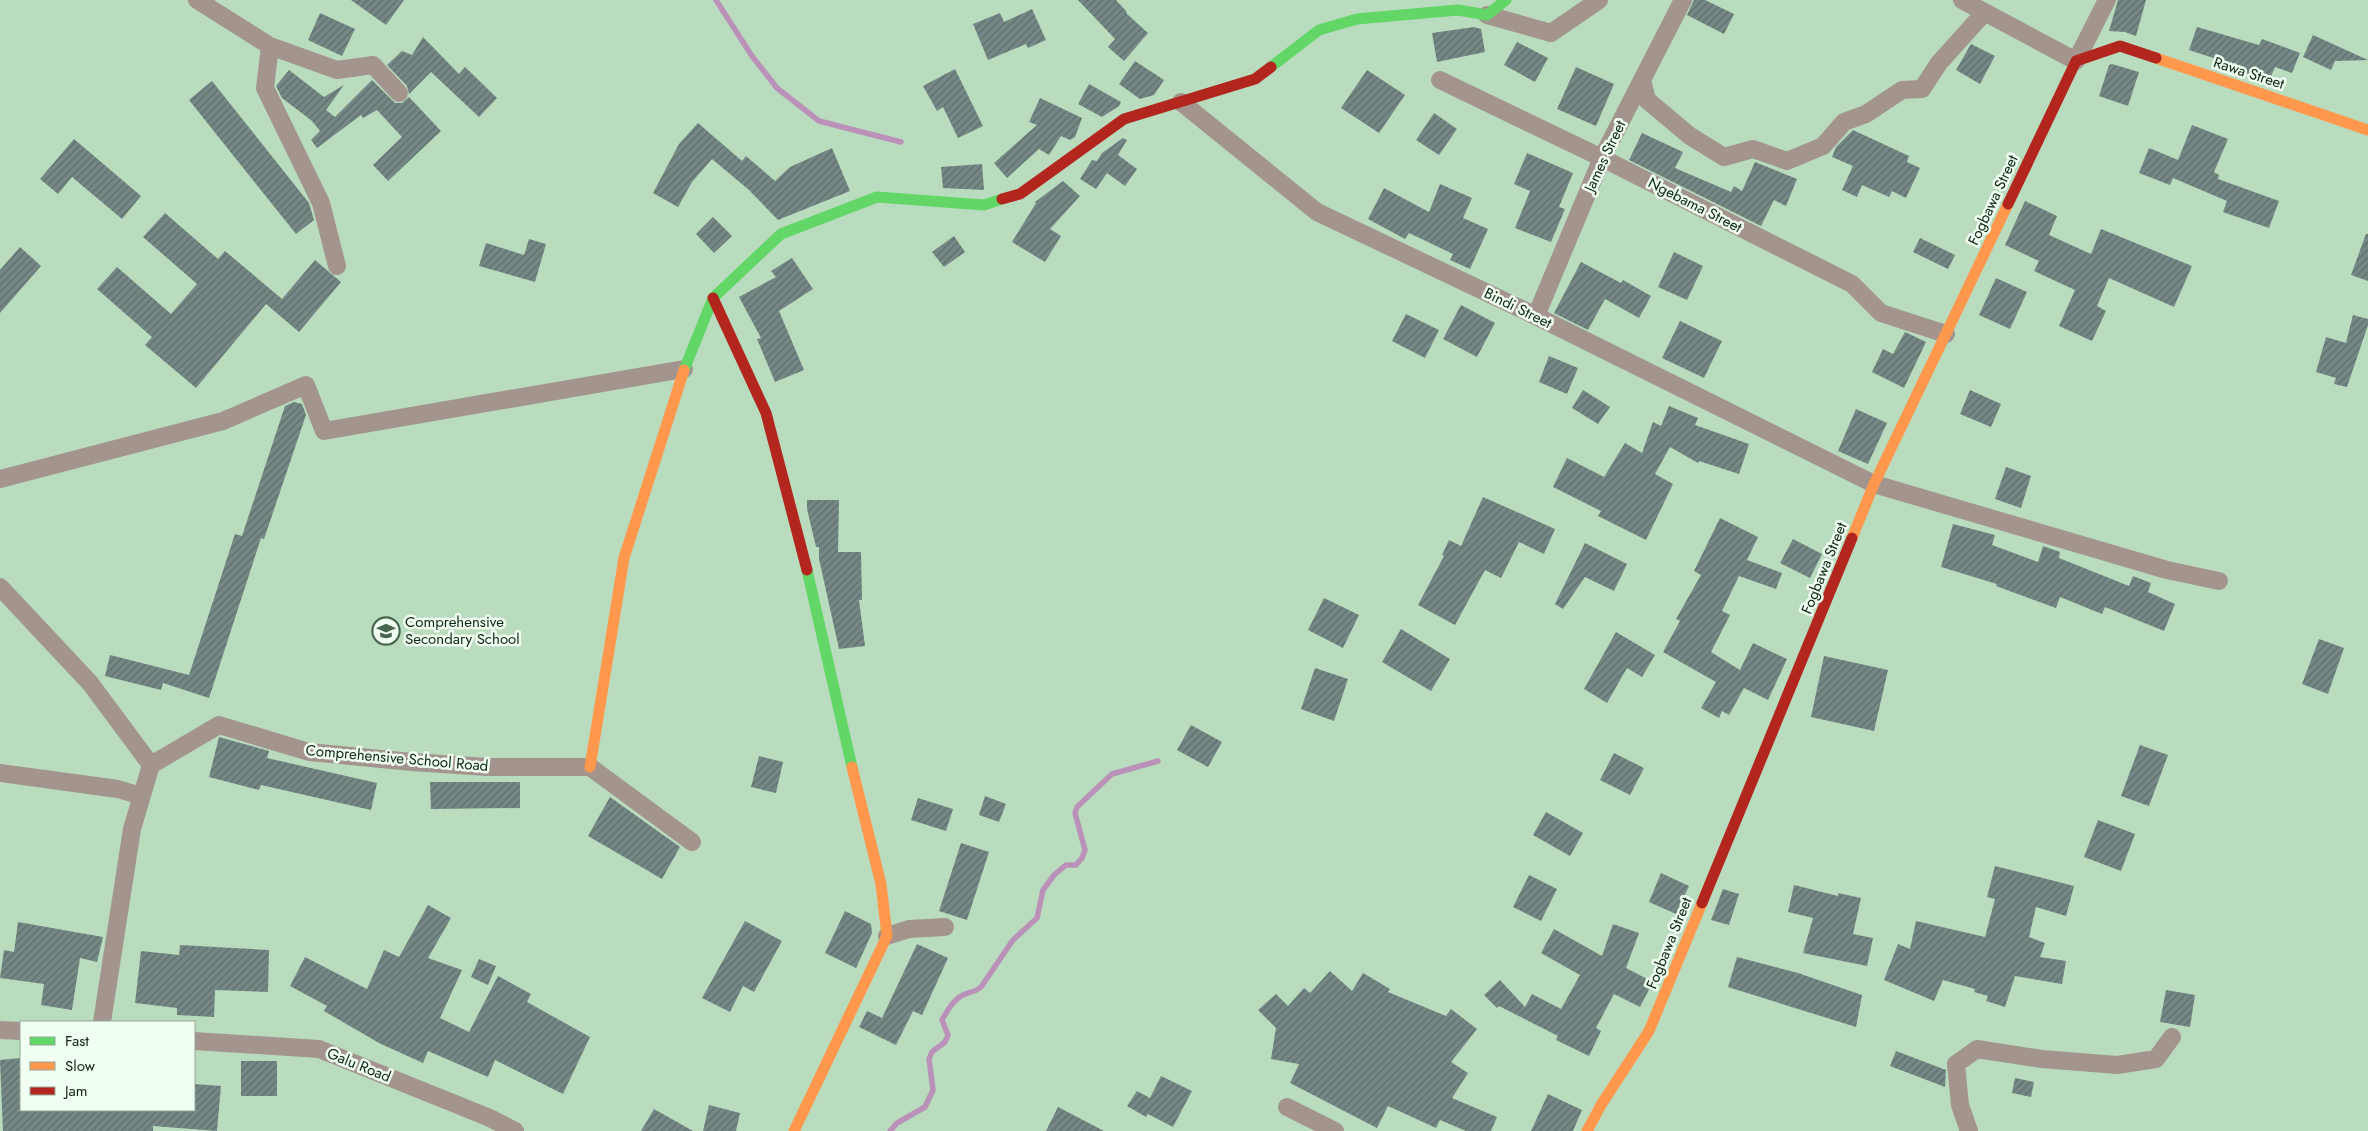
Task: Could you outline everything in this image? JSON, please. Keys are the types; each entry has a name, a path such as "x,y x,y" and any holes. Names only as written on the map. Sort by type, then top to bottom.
{"street":[{"path":"196,0 270,46 337,70 373,65 387,77 400,93"},
{"path":"1487,15 1506,0"},
{"path":"692,842 590,768 624,558 684,369 713,298 781,234 877,197 984,205 1020,194 1124,119 1255,79 1319,30 1358,18 1458,10 1487,15 1551,33 1599,0"},
{"name":"James Street","path":"1536,316 1602,158 1683,0"},
{"path":"1962,0 1984,13 2026,32 2076,61 2107,0"},
{"path":"1642,80 1648,100 1690,136 1724,157 1753,149 1787,161 1823,146 1844,122 1866,114 1902,90 1922,89 1938,63 1984,13"},
{"path":"270,46 265,88 321,203 337,266"},
{"name":"Rawa Street","path":"2076,61 2120,46 2368,130"},
{"name":"Fogbawa Street","path":"1587,1131 1600,1105 1649,1032 1874,484 2076,61"},
{"name":"Ngebama Street","path":"1440,80 1602,158 1852,284 1881,313 1946,334"},
{"name":"Bindi Street","path":"1181,102 1316,212 1536,316 1874,484 2166,570 2219,581"},
{"path":"713,298 766,413 797,526 838,709 882,884 887,936 794,1131"},
{"path":"0,479 223,421 306,385 324,431 684,369"},
{"path":"0,587 90,683 151,765 132,829 102,1021"},
{"name":"Comprehensive School Road","path":"151,765 219,725 309,752 487,767 590,768"},
{"path":"0,774 118,789 142,796"},
{"path":"887,936 909,929 945,927"},
{"path":"0,1030 20,1031"},
{"path":"1969,1131 1960,1105 1956,1064 1977,1049 2042,1059 2117,1065 2156,1059 2172,1038"},
{"name":"Galu Road","path":"195,1041 319,1049 490,1118 515,1131"},
{"path":"1287,1107 1332,1130"}],"building":[{"path":"351,0 404,0 386,25"},
{"path":"1078,0 1116,0 1126,13 1148,33 1124,61 1108,47 1115,39"},
{"path":"1694,0 1705,0 1734,14 1724,34 1687,15"},
{"path":"2118,0 2146,0 2136,36 2125,32 2109,31"},
{"path":"1032,9 1046,40 1028,48 1026,44 988,60 973,24 1000,13 1004,22"},
{"path":"320,13 355,29 342,56 308,40"},
{"path":"1474,27 1481,29 1485,52 1437,62 1432,33"},
{"path":"2197,27 2259,45 2262,39 2300,53 2292,73 2275,67 2269,81 2230,68 2232,64 2189,50"},
{"path":"2313,35 2368,60 2335,61 2331,70 2303,57"},
{"path":"423,37 459,74 465,67 497,98 479,117 431,72 409,94 407,86 387,65 402,51 412,55"},
{"path":"1517,42 1548,58 1535,82 1504,65"},
{"path":"1971,44 1995,56 1980,84 1956,70"},
{"path":"1135,61 1164,80 1154,95 1140,99 1119,84"},
{"path":"2112,64 2139,72 2128,106 2099,96 2109,65"},
{"path":"1576,67 1614,84 1596,126 1557,109"},
{"path":"955,69 983,126 958,138 943,107 937,111 923,86"},
{"path":"289,70 324,97 344,85 326,110 335,117 372,80 395,103 402,103 409,97 441,131 388,181 373,165 402,137 377,110 363,118 361,115 317,148 311,140 320,131 312,121 282,98 276,86"},
{"path":"1367,70 1405,95 1379,133 1341,108"},
{"path":"212,81 309,203 314,220 296,234 189,100"},
{"path":"1089,84 1121,102 1119,106 1102,117 1078,104"},
{"path":"1040,98 1082,118 1075,137 1070,140 1061,136 1049,155 1039,149 1007,178 994,163 1037,125 1029,122"},
{"path":"1434,113 1457,129 1439,155 1416,140"},
{"path":"698,123 742,161 746,156 775,181 790,167 832,148 850,191 778,220 749,190 712,159 692,182 678,207 653,193 679,144"},
{"path":"2192,125 2228,139 2214,172 2219,175 2218,179 2279,201 2269,228 2223,212 2227,201 2173,178 2170,185 2139,173 2149,148 2178,160"},
{"path":"1853,130 1909,156 1907,162 1920,168 1906,198 1892,191 1889,197 1862,185 1857,197 1842,190 1853,166 1832,157 1836,147"},
{"path":"1642,133 1683,152 1675,168 1731,192 1734,186 1742,191 1755,162 1797,179 1786,206 1774,200 1761,226 1629,160"},
{"path":"1123,138 1127,140 1118,155 1137,169 1125,186 1107,173 1096,189 1080,179 1092,160 1097,161 1102,153"},
{"path":"74,139 141,196 122,219 72,177 58,194 40,179"},
{"path":"1527,153 1573,173 1559,207 1565,209 1551,242 1515,228 1530,191 1514,184"},
{"path":"982,164 984,190 943,188 941,167"},
{"path":"1063,181 1080,196 1050,229 1061,236 1045,262 1012,242 1035,202"},
{"path":"1440,184 1472,198 1463,218 1488,229 1470,269 1450,260 1453,254 1409,233 1405,239 1368,219 1384,188 1429,212"},
{"path":"2025,201 2057,216 2049,235 2091,254 2101,229 2192,266 2174,307 2109,278 2097,306 2106,311 2092,341 2059,326 2075,290 2034,271 2039,261 2005,245"},
{"path":"165,213 218,259 225,251 282,299 315,260 341,282 299,332 266,304 196,388 145,345 152,337 97,289 117,267 171,314 197,284 143,237"},
{"path":"713,217 732,236 714,253 696,234"},
{"path":"2366,234 2368,234 2368,281 2351,275"},
{"path":"954,236 965,252 944,267 932,252"},
{"path":"1920,238 1955,255 1948,269 1913,252"},
{"path":"529,239 546,244 535,282 479,266 486,243 524,255"},
{"path":"20,247 41,266 0,313 0,270"},
{"path":"1674,252 1703,266 1687,300 1658,287"},
{"path":"792,258 813,289 779,311 804,370 775,382 757,339 761,338 739,297 776,277 771,271"},
{"path":"1581,262 1621,283 1623,280 1651,296 1639,318 1605,299 1588,330 1554,313"},
{"path":"1996,278 2027,292 2010,329 1979,315"},
{"path":"1461,305 1495,323 1477,357 1443,339"},
{"path":"1406,314 1439,330 1425,358 1392,341"},
{"path":"2353,315 2368,319 2368,325 2347,387 2334,384 2336,378 2316,372 2326,337 2346,343"},
{"path":"1680,321 1722,341 1704,378 1662,358"},
{"path":"1905,332 1926,342 1904,388 1872,372 1883,349 1893,354"},
{"path":"1549,356 1578,368 1567,394 1539,382"},
{"path":"1583,390 1610,407 1598,424 1572,408"},
{"path":"1970,390 2001,404 1991,427 1960,414"},
{"path":"294,402 302,404 306,415 264,539 261,538 209,698 163,683 161,690 105,676 110,655 189,675 235,534 242,536 285,406"},
{"path":"1669,406 1698,418 1695,425 1749,444 1739,474 1699,461 1698,463 1670,447 1655,474 1673,484 1646,540 1598,516 1601,511 1553,487 1567,458 1604,477 1625,443 1642,453 1653,422 1661,426"},
{"path":"1856,409 1887,423 1868,464 1838,451"},
{"path":"2006,467 2031,476 2021,508 1995,499"},
{"path":"1483,497 1555,529 1544,554 1519,542 1501,578 1485,570 1455,625 1418,605 1444,556 1442,555 1449,540 1461,546"},
{"path":"807,500 839,500 838,552 861,552 862,600 859,600 865,646 839,649 819,559 819,547 816,547 807,509"},
{"path":"1720,518 1758,537 1747,560 1782,573 1776,589 1739,576 1722,611 1730,615 1711,652 1740,670 1753,643 1787,659 1768,700 1744,688 1729,715 1722,711 1719,718 1701,708 1716,682 1663,652 1680,621 1676,619 1701,575 1694,571"},
{"path":"1953,524 1995,535 1992,545 2038,562 2043,546 2060,552 2059,558 2129,586 2133,576 2151,583 2148,592 2175,604 2164,631 2105,607 2102,614 2060,597 2056,608 1996,586 1997,584 1941,567"},
{"path":"1793,539 1822,554 1810,578 1780,563"},
{"path":"1585,543 1627,564 1614,591 1585,577 1563,609 1555,604"},
{"path":"1324,598 1359,615 1343,648 1308,630"},
{"path":"1401,629 1450,659 1431,691 1382,662"},
{"path":"1616,632 1655,655 1642,677 1627,668 1607,703 1584,689"},
{"path":"2319,639 2344,648 2328,694 2302,684"},
{"path":"1824,656 1888,670 1874,731 1811,717"},
{"path":"1315,668 1348,679 1334,721 1301,709"},
{"path":"1191,725 1222,742 1208,767 1177,750"},
{"path":"219,737 269,751 267,758 377,783 371,810 261,785 259,790 209,777"},
{"path":"2140,745 2168,755 2149,806 2121,796"},
{"path":"1614,753 1644,768 1630,795 1600,780"},
{"path":"759,756 783,762 776,793 751,787"},
{"path":"430,782 520,782 520,808 431,809"},
{"path":"985,796 1006,804 999,822 979,815"},
{"path":"610,797 680,847 662,879 588,836"},
{"path":"918,798 953,809 946,831 911,820"},
{"path":"1546,812 1583,833 1570,856 1533,835"},
{"path":"2098,820 2135,834 2121,871 2084,857"},
{"path":"961,843 989,852 967,920 939,911"},
{"path":"1995,866 2074,886 2066,916 2036,907 2029,937 2045,943 2040,957 2066,961 2062,984 2015,976 2005,1007 1986,1001 1988,996 1974,992 1975,989 1943,980 1934,1001 1884,980 1898,944 1910,949 1916,921 1985,937 1995,899 1987,897"},
{"path":"1661,873 1689,886 1676,914 1649,902"},
{"path":"1529,875 1557,889 1541,921 1513,907"},
{"path":"1794,885 1838,896 1838,893 1861,898 1853,934 1873,938 1867,966 1803,953 1813,918 1788,912"},
{"path":"1723,889 1739,894 1729,925 1711,920"},
{"path":"428,905 451,918 428,958 462,970 440,1018 469,1032 498,976 531,994 527,1002 590,1037 563,1094 495,1060 488,1077 428,1051 423,1063 379,1043 324,1011 327,1006 290,986 305,957 367,989 384,950 399,957"},
{"path":"845,911 871,924 872,933 856,968 825,953"},
{"path":"745,921 782,941 754,992 743,986 730,1012 702,998"},
{"path":"18,922 103,937 97,962 80,958 72,1010 41,1005 44,984 0,978 4,950 14,952"},
{"path":"1613,924 1639,933 1626,968 1653,982 1640,1007 1614,994 1596,1028 1601,1031 1589,1056 1556,1040 1558,1036 1499,1006 1497,1008 1484,995 1500,980 1525,1007 1532,994 1561,1009 1580,975 1541,953 1554,929 1602,956"},
{"path":"917,944 948,958 922,1015 913,1011 896,1045 859,1027 867,1011 882,1018"},
{"path":"180,945 269,950 268,992 215,990 214,1017 177,1015 177,1008 135,1003 141,951 179,955"},
{"path":"1737,957 1798,973 1862,995 1856,1027 1728,987"},
{"path":"479,959 496,966 488,985 471,977"},
{"path":"1330,971 1352,991 1363,973 1390,989 1388,992 1446,1016 1451,1009 1477,1029 1451,1062 1468,1073 1452,1098 1497,1117 1491,1131 1466,1131 1440,1120 1436,1128 1388,1106 1377,1128 1290,1083 1299,1064 1271,1059 1276,1028 1258,1010 1276,994 1288,1006 1304,988 1310,993"},
{"path":"2166,990 2195,995 2190,1027 2160,1022"},
{"path":"1896,1051 1946,1070 1945,1087 1890,1066"},
{"path":"20,1058 20,1111 195,1111 195,1084 221,1086 217,1131 153,1126 153,1131 3,1131 0,1060"},
{"path":"241,1061 277,1061 277,1096 241,1096"},
{"path":"1161,1076 1192,1091 1173,1127 1148,1114 1146,1117 1127,1106 1137,1091 1150,1098"},
{"path":"2015,1078 2034,1082 2031,1097 2012,1093"},
{"path":"1548,1094 1582,1110 1573,1131 1531,1131"},
{"path":"709,1105 740,1113 736,1131 703,1131"},
{"path":"1058,1107 1104,1131 1046,1131"},
{"path":"654,1109 693,1131 641,1131"}],"waterway":[{"path":"716,0 752,56 777,88 819,121 901,142"},
{"path":"890,1131 897,1123 925,1107 933,1090 929,1059 932,1052 945,1042 948,1035 942,1020 951,1006 959,997 981,987 1013,940 1037,918 1043,890 1054,875 1066,865 1076,865 1082,858 1085,850 1075,813 1077,807 1112,774 1158,761"}],"traffic: fast":[{"path":"1271,67 1319,30 1357,19 1458,10 1487,15 1506,0"},
{"path":"684,370 713,298 781,234 877,197 984,205 1002,199"},
{"path":"807,570 852,767"}],"traffic: slow":[{"path":"2156,58 2368,130"},
{"path":"1852,538 1874,484 2008,204"},
{"path":"590,767 624,558 684,370"},
{"path":"794,1131 887,936 881,884 852,767"},
{"path":"1587,1131 1601,1105 1649,1031 1702,903"}],"traffic: jam":[{"path":"2008,204 2076,61 2120,46 2156,58"},
{"path":"1002,199 1020,194 1124,119 1255,79 1271,67"},
{"path":"713,298 766,413 807,570"},
{"path":"1702,903 1852,538"}],"place":[{"name":"Comprehensive Secondary School","path":"386,631"}]}
